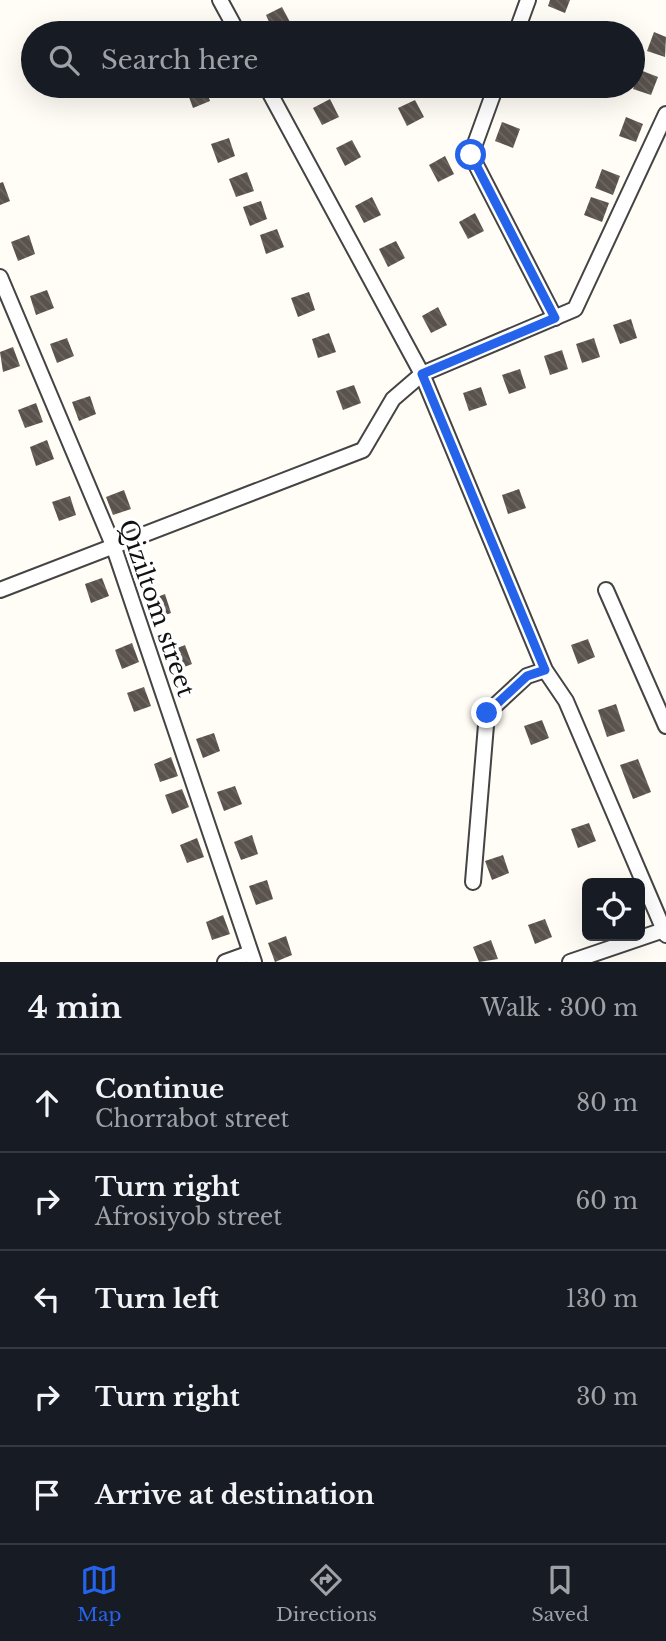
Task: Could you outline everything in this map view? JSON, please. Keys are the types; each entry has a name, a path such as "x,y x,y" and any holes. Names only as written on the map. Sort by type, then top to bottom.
{"street":[{"path":"220,0 231,21"},
{"path":"520,21 528,0"},
{"path":"272,98 422,374 545,670 566,701 665,932 570,962"},
{"path":"492,98 471,155 555,318"},
{"path":"0,590 363,450 393,399 422,374 575,309 666,114"},
{"name":"Qiziltom street","path":"0,277 113,545 252,957"},
{"path":"606,590 666,726"},
{"path":"473,882 487,713 527,676 545,670"},
{"path":"225,962 252,957"}],"building":[{"path":"550,0 570,0 565,13 548,6"},
{"path":"282,7 289,21 269,21 266,15"},
{"path":"654,32 666,37 665,57 647,51"},
{"path":"645,72 658,77 651,95 645,93"},
{"path":"189,98 209,98 210,101 193,108"},
{"path":"330,99 339,117 322,125 313,108"},
{"path":"415,100 424,117 407,126 398,108"},
{"path":"626,117 643,124 636,142 619,136"},
{"path":"502,122 520,129 513,148 495,141"},
{"path":"229,138 235,156 218,163 211,144"},
{"path":"352,140 361,157 345,166 336,148"},
{"path":"445,156 454,174 438,182 429,165"},
{"path":"602,169 620,176 613,195 595,188"},
{"path":"247,172 254,191 236,197 229,179"},
{"path":"3,182 10,201 0,205 0,183"},
{"path":"372,197 381,215 364,223 355,206"},
{"path":"591,197 609,203 602,222 584,215"},
{"path":"261,201 267,219 250,226 243,207"},
{"path":"475,213 484,231 468,239 459,222"},
{"path":"277,229 284,247 266,254 260,235"},
{"path":"29,235 35,254 18,261 11,242"},
{"path":"396,241 405,258 388,267 379,249"},
{"path":"47,290 54,308 36,315 30,296"},
{"path":"309,292 315,310 298,317 291,298"},
{"path":"438,307 447,325 431,333 422,316"},
{"path":"631,319 637,338 620,344 613,325"},
{"path":"329,333 336,352 318,358 312,339"},
{"path":"67,338 74,356 57,363 50,344"},
{"path":"594,338 600,357 582,363 576,344"},
{"path":"13,347 20,366 3,372 0,352"},
{"path":"562,350 568,369 550,375 544,356"},
{"path":"520,369 526,388 509,394 502,375"},
{"path":"354,385 361,403 343,410 336,391"},
{"path":"481,387 487,405 469,411 463,393"},
{"path":"90,396 96,414 79,421 72,402"},
{"path":"36,403 43,422 25,428 18,410"},
{"path":"47,440 54,459 36,466 30,447"},
{"path":"519,489 526,508 508,514 502,495"},
{"path":"124,490 131,509 113,515 106,497"},
{"path":"70,496 76,515 59,521 52,502"},
{"path":"102,578 109,596 91,603 85,584"},
{"path":"165,594 171,613 154,619 147,601"},
{"path":"588,639 595,657 578,664 571,645"},
{"path":"132,643 139,662 122,669 115,650"},
{"path":"185,645 192,664 174,671 167,652"},
{"path":"144,687 151,706 134,712 127,693"},
{"path":"616,704 625,731 607,737 598,710"},
{"path":"542,720 549,738 531,745 524,726"},
{"path":"214,733 220,751 203,758 196,739"},
{"path":"171,757 178,776 160,782 154,764"},
{"path":"638,759 651,792 633,799 620,765"},
{"path":"235,786 242,804 224,811 217,792"},
{"path":"182,789 189,807 172,814 165,795"},
{"path":"589,823 596,841 578,848 571,829"},
{"path":"252,835 258,854 241,860 234,842"},
{"path":"197,838 204,857 187,863 180,845"},
{"path":"503,855 509,873 492,880 485,861"},
{"path":"267,880 273,899 256,905 249,886"},
{"path":"223,915 230,934 212,940 206,922"},
{"path":"545,919 552,937 535,944 528,925"},
{"path":"286,936 292,955 275,962 268,943"},
{"path":"491,940 498,959 479,962 473,947"}],"route":[{"path":"471,155 555,318 422,374 545,670 527,676 487,713"}]}
